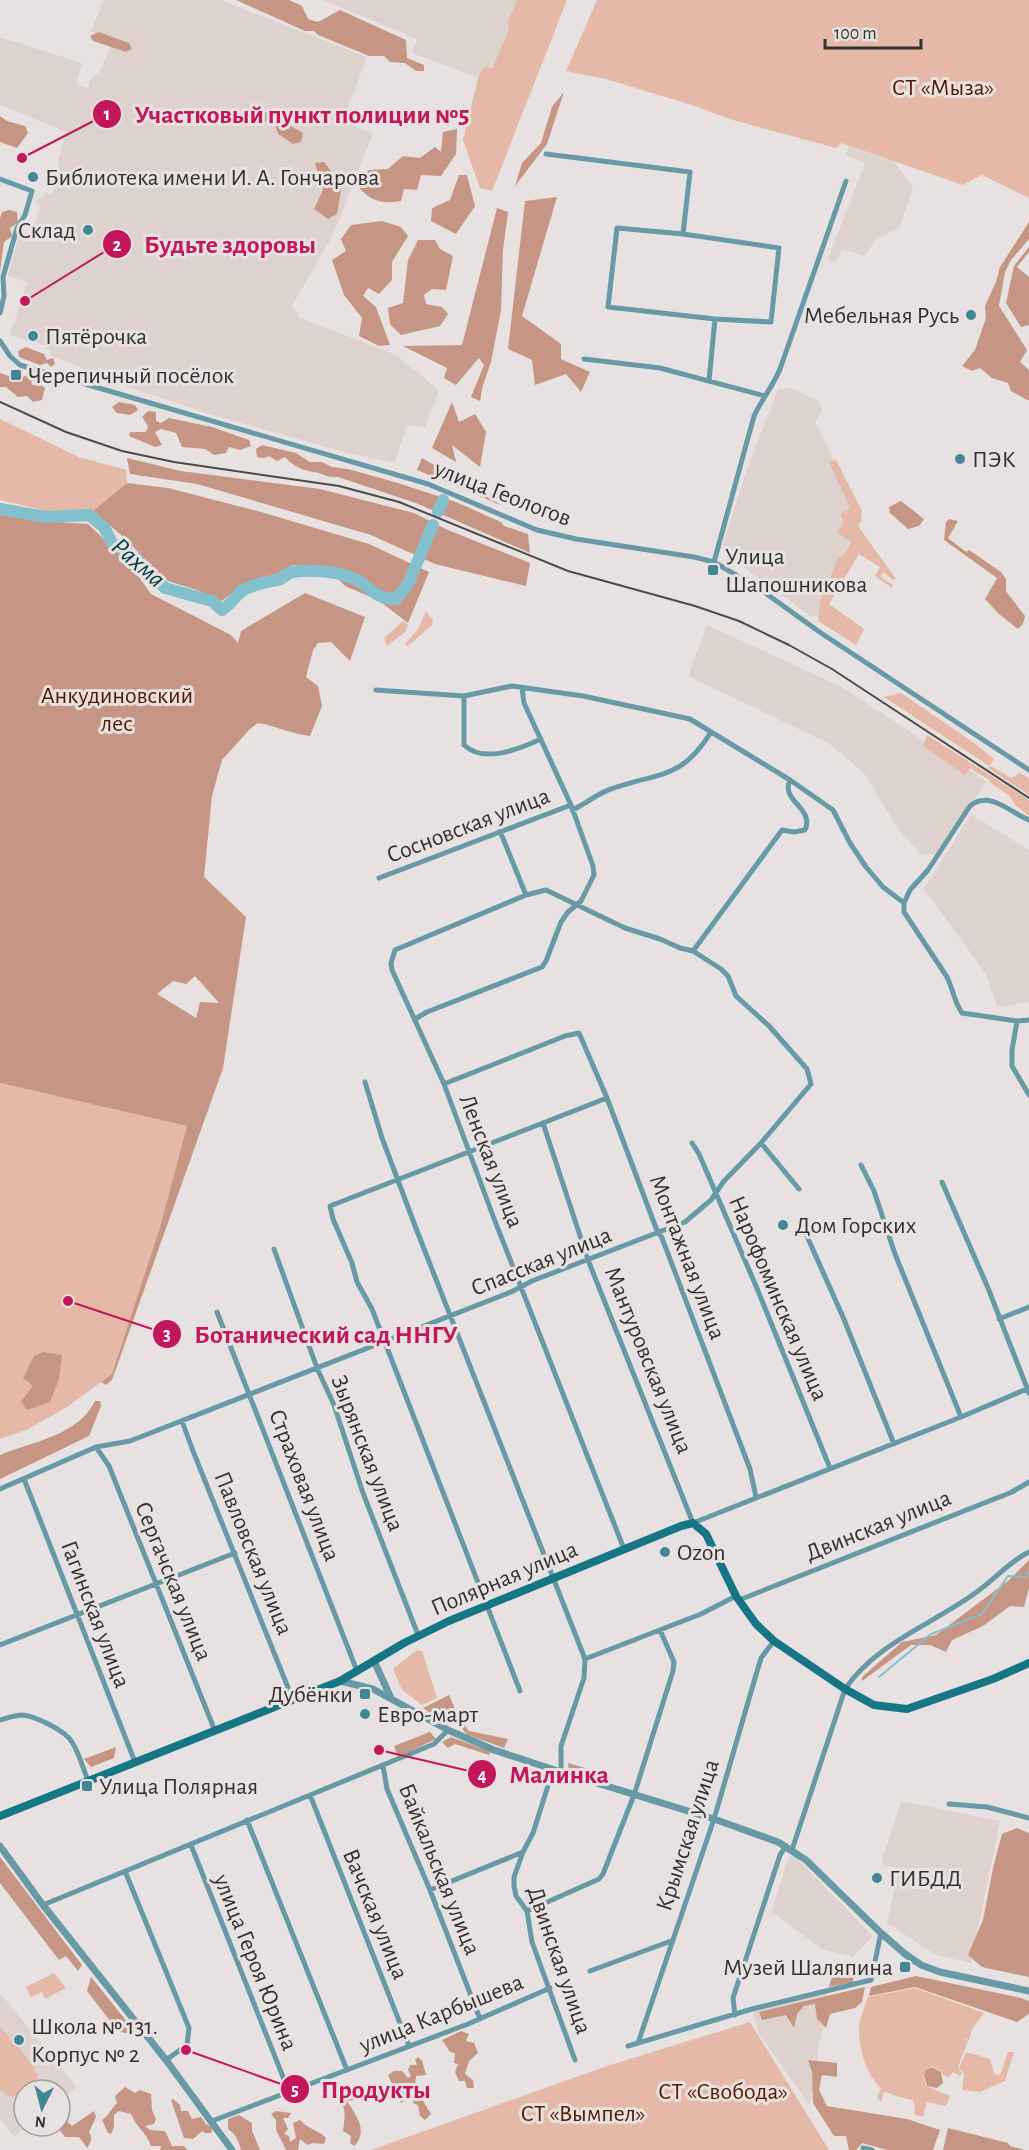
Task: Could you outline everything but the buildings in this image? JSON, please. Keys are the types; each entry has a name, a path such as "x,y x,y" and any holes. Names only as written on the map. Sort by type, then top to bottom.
{"main road":[{"name":"Полярная улица","path":"0,1816 340,1681 418,1635 488,1604 693,1523"},
{"name":"Мантуровская улица","path":"693,1523 706,1534 738,1598 756,1624 774,1641 874,1705 908,1709 993,1679 1029,1663"}],"street":[{"path":"546,154 690,172 683,234"},
{"path":"0,180 32,191 25,215 16,228 3,277 4,296 0,313"},
{"path":"714,562 754,416 773,387 846,181"},
{"path":"617,228 683,234 779,248 771,322 715,319 608,306 617,228"},
{"path":"709,381 715,319"},
{"name":"улица Геологов","path":"0,341 10,356 20,365 405,476 537,530 576,539 714,562 761,590 821,633 1029,770"},
{"path":"584,359 660,368 765,396"},
{"path":"376,690 464,696 512,686 583,696 690,719 790,780 833,810 850,843 866,867 883,887 904,903"},
{"path":"415,1019 427,1012 537,970 542,966 561,922 581,901 594,875 572,808 524,703 522,687"},
{"path":"464,696 464,745 471,752 516,751 541,739"},
{"name":"Сосновская улица","path":"379,878 500,831 583,805 603,792 663,776 678,769 695,755 711,732"},
{"path":"500,831 526,895 546,890 554,891 576,906 625,928 693,951 782,830 794,832 805,830 807,826 805,814 789,795 787,789 790,780"},
{"path":"1029,820 992,800 977,801 970,806 928,870 910,890 904,903 904,912 947,977 952,986 954,1000 962,1013 1017,1021 1029,1020"},
{"name":"Ленская улица","path":"526,895 395,950 392,955 392,970 444,1084 624,1549"},
{"name":"Спасская улица","path":"0,1489 96,1447 130,1441 183,1421 686,1222 711,1200 724,1181 761,1143 811,1084 807,1069 769,1026 736,996 728,976 693,951"},
{"path":"1017,1021 1012,1050 1014,1071 1029,1095"},
{"name":"Монтажная улица","path":"444,1084 565,1036 579,1033 660,1233 750,1469 756,1497"},
{"path":"365,1082 398,1179 585,1659"},
{"path":"520,1690 385,1341 372,1309 357,1282 330,1206 607,1098"},
{"name":"Мантуровская улица","path":"543,1123 588,1260 693,1523"},
{"name":"Нарофоминская улица","path":"692,1143 716,1192 830,1468"},
{"path":"761,1143 799,1189"},
{"path":"861,1165 874,1191 895,1254 961,1417"},
{"path":"942,1182 988,1288 1028,1390"},
{"path":"802,1225 843,1317 894,1444"},
{"name":"Зырянская улица","path":"274,1248 317,1368 334,1405 363,1493 418,1635"},
{"path":"999,1319 1029,1307"},
{"name":"Страховая улица","path":"217,1312 357,1671"},
{"name":"Полярная улица","path":"693,1523 1028,1390"},
{"name":"Павловская улица","path":"183,1421 192,1451 293,1700"},
{"name":"Сергачская улица","path":"96,1447 109,1466 215,1731"},
{"name":"Гагинская улица","path":"24,1479 135,1762"},
{"name":"Двинская улица","path":"575,2060 532,1942 527,1911 516,1896 514,1877 557,1771 561,1746 584,1678 585,1659 1012,1492 1029,1482"},
{"path":"735,2015 733,1998 780,1856 789,1848 846,1689 852,1680 893,1642 978,1591 1029,1552"},
{"path":"0,1645 235,1553"},
{"path":"527,1911 599,1879 603,1874 634,1795 673,1671 674,1662 660,1630"},
{"name":"Крымская улица","path":"638,2043 714,1819 758,1668 767,1649 774,1641"},
{"path":"374,1660 391,1698"},
{"path":"340,1681 366,1687 391,1698 448,1730 494,1750 764,1836 789,1848 806,1860 880,1934 921,1965 940,1972 1029,1991"},
{"path":"0,1720 25,1715 65,1734 71,1740 88,1781"},
{"path":"43,1905 434,1744 448,1730"},
{"name":"Байкальская улица","path":"383,1766 387,1789 430,1890 480,2019"},
{"name":"Вачская улица","path":"310,1795 410,2046"},
{"path":"949,1803 987,1807 1029,1818"},
{"path":"248,1820 347,2070"},
{"name":"улица Героя Юрина","path":"191,1845 289,2092"},
{"path":"0,1846 232,2150"},
{"path":"430,1890 523,1852"},
{"path":"125,1871 189,2028 187,2045 166,2061"},
{"path":"628,2046 735,2015 871,1980 880,1934"},
{"path":"590,1971 671,1941"},
{"name":"улица Карбышева","path":"212,2121 480,2019 549,1988"},
{"path":"863,2148 872,2150"}],"shaded area":[{"path":"104,0 221,0 367,57 347,110 355,126 373,134 333,235 292,306 299,317 396,355 439,390 425,427 407,425 395,463 344,452 203,412 80,371 81,367 51,356 53,351 45,349 46,346 10,335 27,282 8,276 20,231 31,234 41,205 35,202 46,193 52,194 60,170 58,162 66,132 0,105 0,37 82,63 76,84 88,88 90,79 99,73 113,40 91,31"},
{"path":"323,0 517,0 508,21 509,30 492,68 484,67 478,78 412,53 417,39"},
{"path":"849,146 894,162 913,187 900,226 875,241 864,256 842,249 836,262 828,259 865,163 846,155"},
{"path":"789,387 820,402 822,410 815,422 858,508 858,520 821,614 812,617 725,554 723,544 746,472 778,389"},
{"path":"707,625 842,687 987,782 936,855 921,854 900,832 864,773 828,743 688,676"},
{"path":"971,814 1029,850 1029,1002 997,1007 986,974 924,889"},
{"path":"901,1801 1000,1821 971,1963 936,1955 887,1923 899,1870 881,1863"},
{"path":"793,1855 873,1936 853,1957 822,1949 772,1912 788,1858"},
{"path":"825,1991 827,2008 817,2055 820,2072 809,2104 759,2034 752,2009"},
{"name":"Школа № 131. Корпус № 2","path":"0,1993 70,2078 12,2078 12,2134 0,2119"},
{"name":"Школа № 131. Корпус № 2","path":"72,2081 77,2087 72,2091"}],"green space":[{"path":"236,0 289,0 302,6 308,19 318,22 340,10 406,40 407,58 424,65 424,71 416,71 405,63 390,62 384,56 369,56"},
{"path":"517,0 567,0 492,191 480,188 463,140 478,78 484,67 492,68 509,30 508,21"},
{"name":"СТ «Мыза»","path":"597,0 1029,0 1029,198 982,175 963,185 841,143 836,148 733,120 606,79 566,71"},
{"path":"99,32 129,43 132,49 126,52 93,41 90,36"},
{"path":"564,92 547,144 515,186 522,163 541,143 552,107"},
{"path":"263,111 284,118 289,125 303,133 301,142 293,144 278,134 275,123 265,122 258,117"},
{"path":"0,116 7,121 25,126 28,133 17,148 0,142"},
{"path":"457,129 456,154 441,176 421,175 417,190 404,189 401,201 379,201 369,197 360,189 368,170 388,169 403,156 420,158 435,147 441,152 443,132"},
{"path":"324,162 342,185 337,214 328,219 314,209 323,190 315,163"},
{"path":"459,175 467,175 475,206 456,234 431,221 432,208 450,200"},
{"path":"557,197 522,316 561,344 561,359 590,372 581,392 566,374 535,385 532,360 508,349 525,201"},
{"path":"497,208 508,212 503,250 501,310 491,362 480,401 471,397 484,365 479,358 456,385 444,378 447,368 403,346 462,345"},
{"path":"9,210 17,212 18,223 10,228 12,236 4,242 0,271 0,218 2,212"},
{"path":"382,221 401,227 408,236 392,262 392,280 379,294 368,288 363,296 376,307 390,345 379,346 359,336 362,318 344,295 332,260 346,251 341,239 351,225"},
{"path":"1029,222 1029,239 1011,260 1005,272 999,306 1027,350 1020,362 1029,370 1029,400 1027,400 1011,391 1008,383 992,378 980,368 972,371 962,366 975,350 986,318 985,306 1000,267"},
{"path":"418,240 435,240 440,249 453,256 446,290 432,289 424,295 426,304 442,307 448,314 440,326 401,335 390,324 388,308 403,303 408,260"},
{"path":"1029,247 1029,252 1017,267 1029,277 1029,325 1021,327 1006,303 1014,266"},
{"path":"26,347 44,354 47,360 53,358 55,364 51,367 47,363 40,365 19,357 18,351"},
{"path":"0,373 17,379 25,376 31,378 32,385 40,384 45,388 42,400 33,402 27,396 18,397 6,387 0,387"},
{"path":"119,402 135,405 138,410 130,415 117,413 112,407"},
{"path":"452,402 459,422 475,414 486,432 480,467 452,445 456,462 432,448"},
{"path":"148,411 156,412 156,421 161,423 169,418 212,427 249,440 251,446 240,450 229,447 226,453 214,455 205,449 182,447 176,433 161,429 155,432 162,445 155,447 129,436 130,432 146,432 148,426 142,417"},
{"path":"0,419 79,457 126,470 127,483 93,511 46,511 0,500"},
{"path":"262,445 296,453 310,462 322,462 332,467 348,469 456,502 501,522 504,526 528,534 530,553 416,503 338,477 302,469 285,457 277,461 269,456 257,457 256,449"},
{"path":"127,458 181,471 320,489 414,513 448,530 530,563 526,586 435,564 371,535 197,484 130,474"},
{"path":"422,458 503,506 417,470"},
{"path":"836,460 862,511 858,526 896,579 893,580 883,572 881,577 893,585 892,588 875,576 880,567 859,554 829,604 864,629 856,645 818,621 820,602 838,558 844,555 851,542 837,532 844,522 840,514 850,508 829,462"},
{"path":"127,483 168,488 261,512 369,544 429,572 408,623 378,600 345,586 327,568 293,565 278,573 241,586 222,601 168,581 93,511"},
{"path":"901,501 924,519 919,526 908,529 890,513 889,507"},
{"name":"Анкудиновский лес","path":"0,514 43,521 88,524 129,563 151,594 231,635 238,643 241,631 305,593 365,617 350,661 331,642 318,643 313,650 306,677 318,686 322,706 310,736 258,723 222,760 212,796 204,877 246,917 223,1068 112,1380 106,1385 101,1382 112,1374 160,1227 187,1126 0,1083","holes":["195,976 219,1003 200,1002 196,1018 157,994 173,981 186,984"]},
{"path":"949,519 958,521 948,538 966,552 969,550 1001,572 1006,579 1006,591 1025,616 1023,624 1018,629 985,599 997,578 944,540 946,522"},
{"path":"426,611 433,620 432,625 408,646 405,644 418,629"},
{"path":"403,621 408,625 405,632 387,646 384,638"},
{"path":"901,693 994,759 989,766 884,697"},
{"path":"927,735 1029,800 1029,816 1015,805 1010,796 989,782 991,781 970,768 965,775 923,746"},
{"path":"991,766 1011,778 1020,773 1029,778 1029,795 988,768"},
{"path":"0,1083 187,1126 160,1227 112,1374 64,1409 28,1429 0,1439"},
{"path":"43,1352 62,1355 59,1379 50,1402 27,1410 21,1401 33,1386 23,1378 34,1356"},
{"path":"95,1401 100,1401 101,1406 89,1436 0,1479 0,1455 66,1430 88,1413"},
{"path":"1029,1560 1029,1588 1024,1607 1010,1606 983,1626 952,1640 946,1652 930,1645 911,1645 862,1681 862,1677 902,1642 936,1635 1009,1580"},
{"path":"417,1650 422,1651 437,1698 422,1705 402,1690 393,1669"},
{"path":"449,1695 455,1709 442,1721 423,1708"},
{"path":"458,1717 469,1731 508,1739 504,1748 468,1735 453,1720"},
{"path":"430,1732 436,1739 398,1757 394,1746"},
{"path":"451,1737 491,1752 489,1755 455,1744 448,1748 442,1742"},
{"path":"116,1747 114,1758 91,1767 84,1759"},
{"path":"568,1763 602,1773 605,1781 569,1770"},
{"path":"1017,1828 1029,1833 1029,1977 982,1967 968,1955 983,1920 1002,1834"},
{"path":"0,1857 82,1965 78,1971 66,1956 59,1960 0,1883"},
{"path":"855,1966 853,1982 829,1987 837,1971"},
{"path":"54,1973 66,1988 45,1999 42,1992 31,1997 26,1987"},
{"path":"916,1976 1021,1998 1029,2001 1029,2014 1017,2022 915,1987 869,1996 871,1987"},
{"path":"91,1977 132,2028 128,2034 118,2031 87,1991"},
{"path":"865,1987 862,2002 855,2008 830,2014 826,2028 817,2019 815,2004 804,2006 797,2014 794,2028 786,2015 762,2020 759,2012"},
{"path":"915,1988 984,2013 972,2029 969,2040 964,2038 968,2041 958,2067 962,2074 960,2076 953,2072 949,2077 944,2076 941,2071 932,2066 925,2070 923,2077 926,2086 950,2096 946,2106 927,2102 923,2117 915,2115 914,2101 884,2092 881,2103 877,2097 881,2089 867,2069 859,2037 860,2021 868,1997"},
{"name":"СТ «Свобода»","path":"750,2022 829,2150 371,2150 607,2066"},
{"path":"0,2027 30,2061 38,2076 37,2078 12,2078 12,2097 0,2090"},
{"path":"461,2031 469,2034 466,2041 474,2043 478,2053 469,2061 465,2074 473,2080 474,2088 467,2088 465,2081 459,2081 455,2072 458,2064 454,2063 455,2053 450,2052 442,2040"},
{"path":"966,2052 990,2059 994,2074 1000,2075 1008,2052 1014,2052 1005,2081 980,2092 962,2090 964,2074 959,2068"},
{"path":"418,2057 422,2061 426,2075 416,2076 415,2087 431,2114 425,2120 420,2116 418,2105 413,2103 412,2093 401,2103 388,2075 394,2071 402,2071 408,2078 411,2076 408,2070 410,2065 417,2065 415,2060"},
{"path":"808,2060 837,2063 837,2077 822,2075 819,2090 827,2106 907,2119 940,2130 933,2150 887,2150 862,2143 856,2150 849,2150 846,2136 834,2136 813,2103 812,2072"},
{"path":"932,2067 941,2072 943,2083 937,2088 927,2086 924,2076 925,2070"},
{"path":"336,2078 343,2093 356,2088 364,2089 366,2095 361,2099 347,2101 361,2129 354,2146 350,2143 351,2136 343,2131 344,2109 335,2099 331,2086"},
{"path":"125,2087 135,2093 140,2090 151,2094 152,2110 156,2119 154,2124 145,2126 150,2130 165,2131 172,2146 184,2146 188,2150 160,2150 161,2146 151,2146 131,2114 119,2111 114,2115 114,2127 111,2134 108,2133 102,2120 117,2103 115,2096"},
{"path":"173,2099 180,2105 181,2111 188,2111 192,2119 201,2117 206,2124 213,2127 211,2133 202,2131 193,2139 184,2138 171,2100"},
{"path":"94,2111 96,2117 89,2132 91,2140 87,2148 79,2137 72,2137 72,2126"},
{"path":"276,2111 291,2113 288,2118 283,2118 288,2129 284,2134 289,2136 290,2142 296,2138 293,2123 300,2120 326,2138 324,2144 307,2145 300,2139 298,2150 286,2150 276,2130 276,2120 271,2114"},
{"path":"239,2115 252,2123 252,2131 260,2150 241,2150 235,2136 228,2129 228,2119"},
{"path":"948,2128 1008,2143 1010,2146 1025,2150 943,2150"}],"waterway":[{"name":"Рахма","path":"438,512 443,500"},
{"name":"Рахма","path":"0,509 46,517 89,515 104,527 112,543 136,558 165,588 212,601 222,610 246,589 300,571 323,571 345,576 358,581 381,597 396,599 408,584 433,525"},
{"path":"879,1677 931,1634 982,1614 1008,1576 1025,1577 1029,1572"}],"railway":[{"path":"0,402 66,432 122,451 174,462 339,486 399,502 568,571 695,606 739,621 832,669 1029,798"}],"place":[{"name":"Участковый пункт полиции №5","path":"22,158"},
{"name":"Библиотека имени И. А. Гончарова","path":"33,177"},
{"name":"Склад","path":"88,230"},
{"name":"Будьте здоровы","path":"25,301"},
{"name":"Мебельная Русь","path":"971,315"},
{"name":"Пятёрочка","path":"33,336"},
{"name":"Черепичный посёлок","path":"16,375"},
{"name":"ПЭК","path":"960,459"},
{"name":"Улица Шапошникова","path":"713,570"},
{"name":"Дом Горских","path":"783,1225"},
{"name":"Ботанический сад ННГУ","path":"68,1301"},
{"name":"Ozon","path":"665,1552"},
{"name":"Дубёнки","path":"365,1694"},
{"name":"Евро-март","path":"365,1714"},
{"name":"Малинка","path":"379,1750"},
{"name":"Улица Полярная","path":"87,1786"},
{"name":"ГИБДД","path":"877,1878"},
{"name":"Музей Шаляпина","path":"905,1967"},
{"name":"Школа № 131. Корпус № 2","path":"19,2040"},
{"name":"Продукты","path":"186,2050"}],"park label":[{"name":"СТ «Вымпел»","path":"583,2113"}]}
